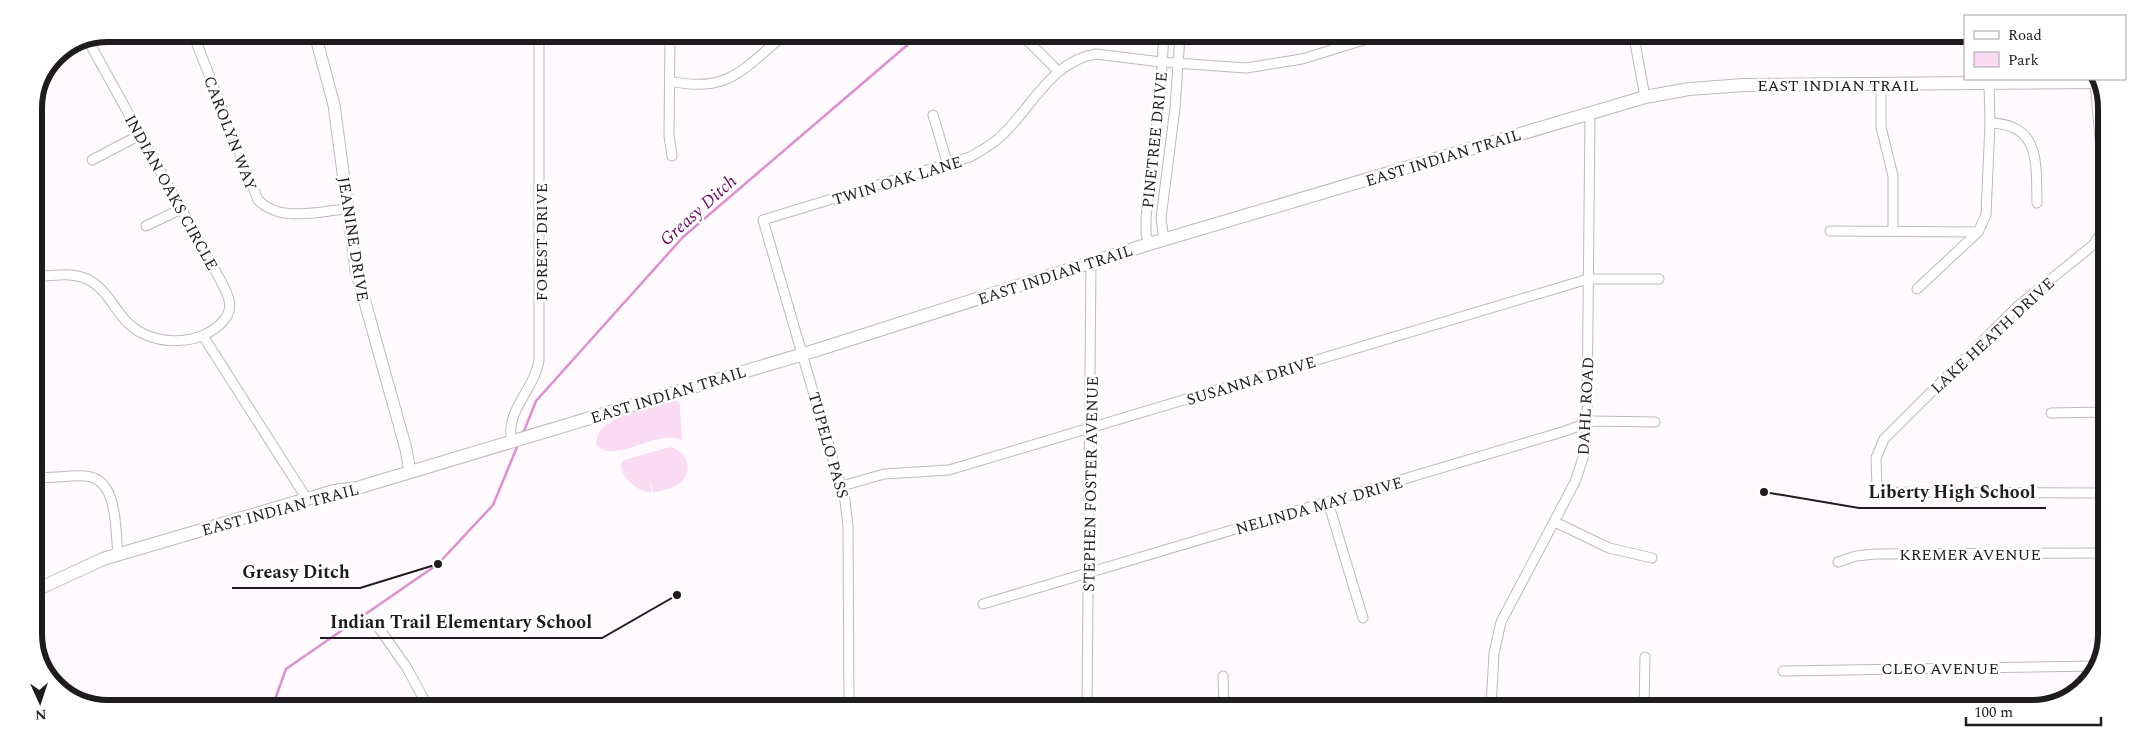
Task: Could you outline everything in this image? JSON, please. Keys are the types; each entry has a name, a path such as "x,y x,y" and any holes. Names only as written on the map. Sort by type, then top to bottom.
{"main road":[{"name":"EAST INDIAN TRAIL","path":"43,588 79,570 118,555 334,491 357,488 803,353 1149,244 1645,97 1717,86 2093,82"}],"street":[{"name":"CAROLYN WAY","path":"195,42 258,200 269,210 282,213 347,209"},
{"name":"JEANINE DRIVE","path":"317,42 334,105 347,209 360,286 406,449 410,472"},
{"name":"FOREST DRIVE","path":"512,441 509,432 511,420 535,379 539,360 539,42"},
{"path":"670,42 669,136 672,156"},
{"path":"670,81 695,85 719,83 738,73 776,42"},
{"path":"1029,42 1058,71"},
{"name":"PINETREE DRIVE","path":"1149,244 1146,234 1146,217 1159,107 1163,42"},
{"name":"PINETREE DRIVE","path":"1164,240 1162,218 1175,108 1179,42"},
{"name":"TWIN OAK LANE","path":"763,220 970,157 1000,137 1058,71 1078,58 1096,54 1236,68 1270,66 1302,59 1358,42"},
{"path":"1635,42 1645,97"},
{"name":"INDIAN OAKS CIRCLE","path":"42,276 68,275 90,280 105,294 129,324 144,334 172,340 203,336 216,329 229,313 229,299 91,45"},
{"path":"1916,289 1978,232 1986,215 1990,123 1989,83"},
{"path":"1881,85 1881,127 1893,176 1893,230"},
{"name":"DAHL ROAD","path":"1491,700 1494,654 1501,622 1567,500 1582,462 1587,440 1590,114"},
{"path":"933,115 948,165"},
{"path":"1990,123 2012,126 2021,132 2030,143 2035,156 2037,203"},
{"path":"92,160 140,135"},
{"path":"146,226 181,209"},
{"name":"TUPELO PASS","path":"763,220 842,486 848,526 849,700"},
{"path":"1830,230 1978,232"},
{"name":"LAKE HEATH DRIVE","path":"2098,238 2093,245 2018,306 1925,398 1884,439 1879,447 1876,458 1876,483 1880,490 2098,493"},
{"name":"STEPHEN FOSTER AVENUE","path":"1087,700 1091,262"},
{"name":"SUSANNA DRIVE","path":"842,486 884,474 949,470 1588,279 1659,279"},
{"path":"203,336 307,499"},
{"path":"2051,413 2098,412"},
{"name":"NELINDA MAY DRIVE","path":"984,604 1562,432 1586,423 1599,421 1655,422"},
{"path":"43,477 86,476 100,481 110,493 118,555"},
{"path":"1328,502 1364,618"},
{"path":"1555,522 1609,548 1652,558"},
{"name":"KREMER AVENUE","path":"1838,562 1856,556 1875,554 2098,553"},
{"path":"379,628 407,668 424,700"},
{"path":"1644,700 1645,657"},
{"name":"CLEO AVENUE","path":"1783,671 1825,668 2090,666"},
{"path":"1223,676 1224,700"}],"green space":[{"path":"678,401 680,405 682,440 660,439 615,451 597,446 598,436 604,427 613,420 639,410"},
{"path":"670,447 681,453 687,462 687,473 680,483 654,493 649,480 652,492 642,490 627,480 621,465 624,460"}],"waterway":[{"name":"Greasy Ditch","path":"524,431 536,401 683,237 911,42"},
{"name":"Greasy Ditch","path":"275,700 286,669 438,564 493,505 517,447"}],"place":[{"name":"Liberty High School","path":"1764,492"},
{"name":"Greasy Ditch","path":"438,564"},
{"name":"Indian Trail Elementary School","path":"677,595"}]}
